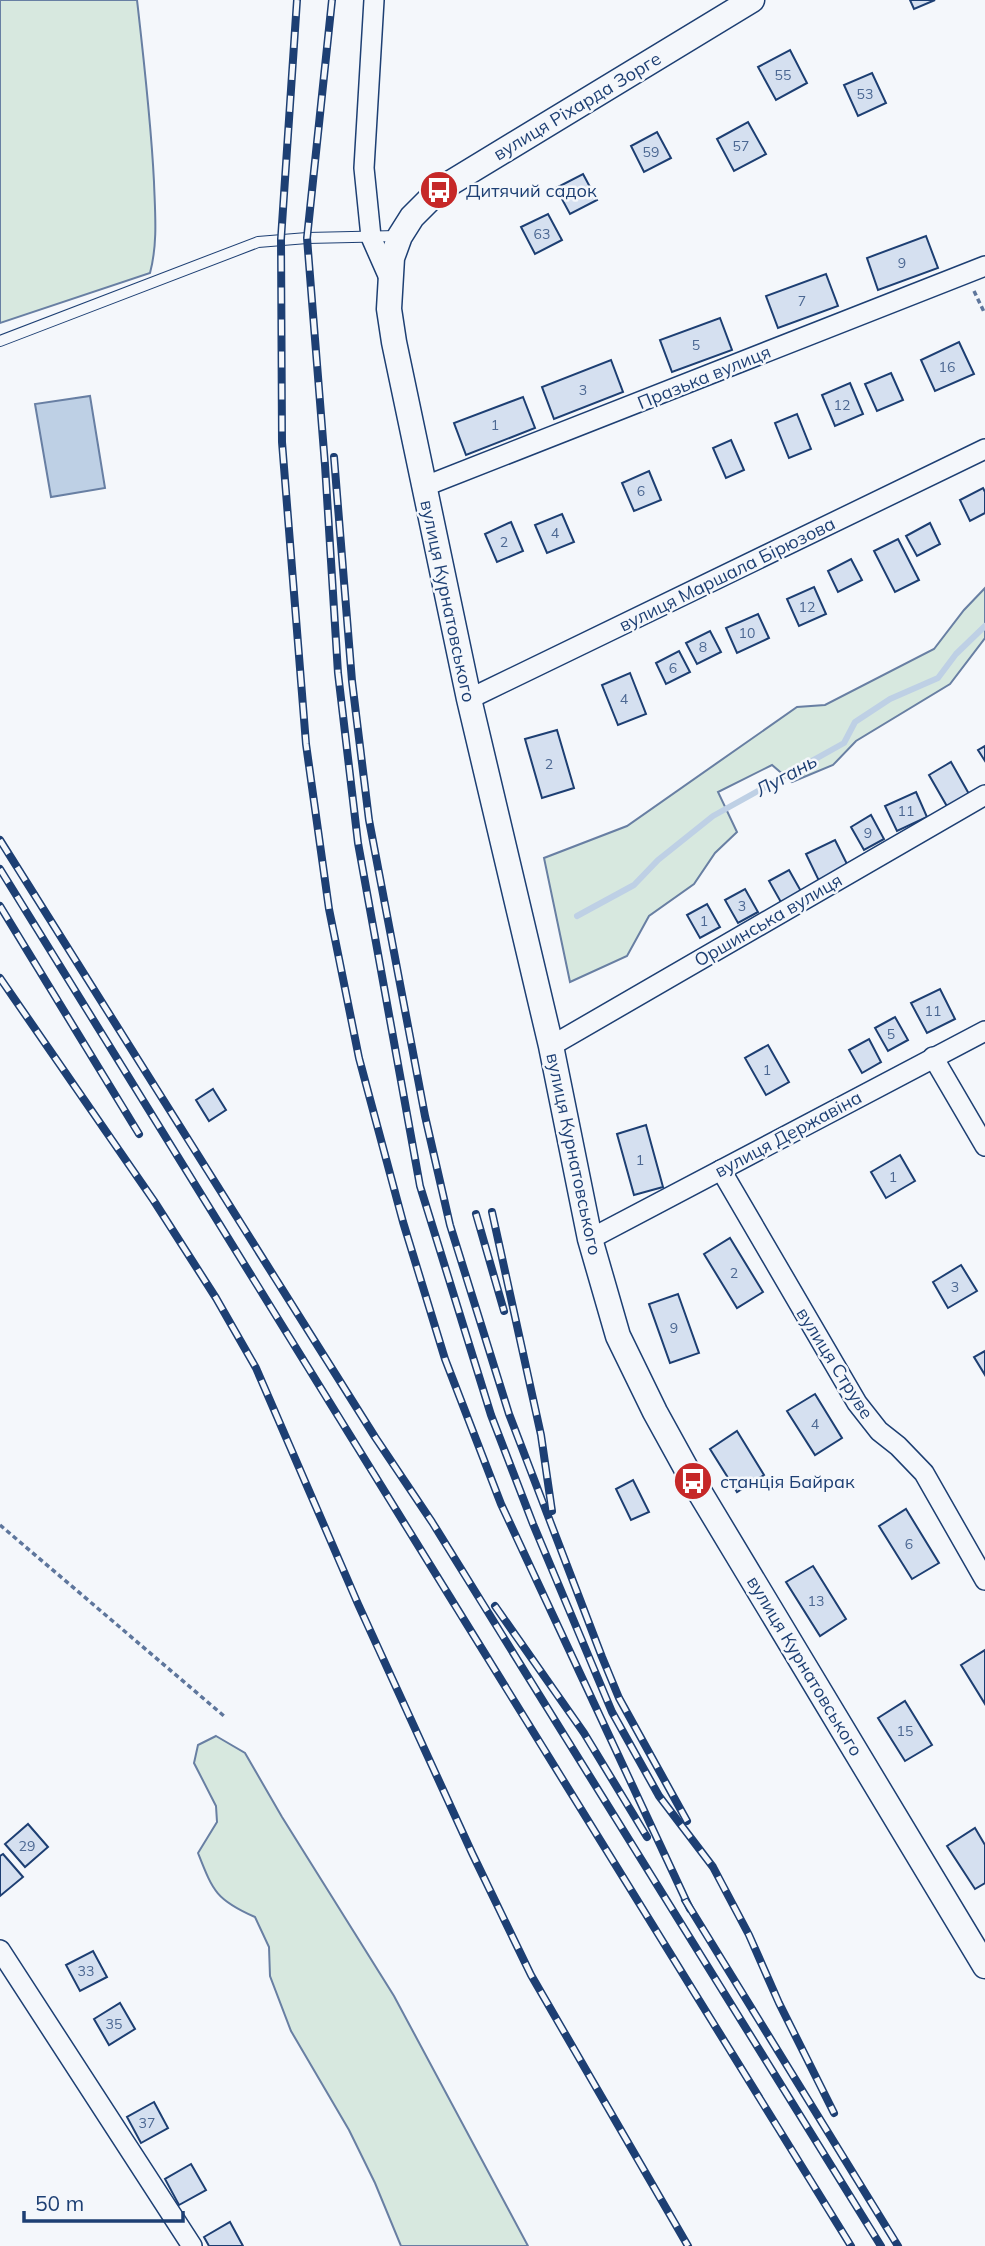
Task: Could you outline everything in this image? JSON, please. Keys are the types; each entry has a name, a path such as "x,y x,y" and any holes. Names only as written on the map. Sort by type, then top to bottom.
{"street":[{"path":"374,0 365,168 371,237 394,258"},
{"name":"вулиця Ріхарда Зорге","path":"394,258 412,217 439,190 752,0"},
{"name":"вулиця Курнатовського","path":"394,258 390,309 394,342 423,487 469,699 551,1046 590,1239 618,1336 693,1481 985,1966"},
{"name":"Празька вулиця","path":"423,487 985,266"},
{"name":"вулиця Маршала Бірюзова","path":"469,699 985,449"},
{"name":"Оршинська вулиця","path":"551,1046 985,795"},
{"name":"вулиця Державіна","path":"590,1239 985,1031"},
{"path":"933,1057 985,1146"},
{"name":"вулиця Струве","path":"721,1170 857,1403 879,1431 898,1446 924,1474 985,1580"},
{"path":"0,1950 192,2246"}],"lane":[{"path":"0,341 258,242 371,237 394,258"}],"path":[{"path":"0,1525 224,1716"}],"shaded area":[{"path":"0,0 137,0 151,136 155,228 150,273 0,323"},
{"path":"985,588 985,638 950,684 856,741 833,765 792,782 772,765 718,792 737,832 715,853 694,884 649,916 627,956 570,982 544,858 627,826 797,707 825,705 934,649"},
{"path":"216,1736 245,1753 394,1996 528,2246 401,2246 349,2130 291,2031 270,1976 269,1947 255,1917 232,1905 218,1893 198,1853 217,1822 216,1806 194,1763 198,1745"}],"water":[{"path":"90,396 105,488 51,497 35,404"}],"building":[{"path":"910,0 935,0 914,9"},
{"path":"790,50 807,83 776,100 758,67"},
{"path":"872,73 886,103 858,116 844,85"},
{"path":"748,122 766,154 734,171 717,139"},
{"path":"657,132 671,158 644,172 631,146"},
{"path":"583,174 597,200 570,214 556,188"},
{"path":"548,214 562,240 535,254 521,227"},
{"path":"926,236 938,268 878,290 867,258"},
{"path":"826,274 838,306 778,328 766,296"},
{"path":"720,318 732,350 672,372 660,340"},
{"path":"959,342 974,374 935,391 921,360"},
{"path":"611,360 623,392 554,419 542,387"},
{"path":"891,373 903,400 877,411 865,384"},
{"path":"850,383 863,414 835,426 822,395"},
{"path":"523,397 535,428 466,455 454,423"},
{"path":"797,414 811,449 789,458 775,423"},
{"path":"731,440 744,470 726,478 713,448"},
{"path":"649,471 661,500 634,511 622,483"},
{"path":"983,488 985,513 970,521 960,500"},
{"path":"562,514 574,542 547,553 535,525"},
{"path":"511,522 523,551 497,562 485,534"},
{"path":"930,523 940,544 917,556 906,536"},
{"path":"898,539 919,580 895,592 874,551"},
{"path":"851,559 862,580 838,592 828,571"},
{"path":"814,587 826,614 799,626 787,599"},
{"path":"758,614 769,638 737,653 726,628"},
{"path":"710,631 721,652 697,664 686,643"},
{"path":"679,651 690,672 666,684 656,663"},
{"path":"630,673 646,714 618,725 602,685"},
{"path":"557,730 574,788 542,798 525,739"},
{"path":"985,746 985,761 978,750"},
{"path":"951,762 969,794 948,808 929,775"},
{"path":"916,792 927,817 897,831 885,806"},
{"path":"871,815 884,839 864,850 851,827"},
{"path":"835,840 850,870 821,885 806,854"},
{"path":"789,870 802,893 782,904 769,881"},
{"path":"745,889 758,912 738,923 725,900"},
{"path":"707,904 720,927 700,938 687,915"},
{"path":"940,989 955,1019 927,1033 911,1003"},
{"path":"895,1017 908,1040 888,1051 875,1028"},
{"path":"869,1039 881,1062 862,1073 849,1050"},
{"path":"768,1045 789,1082 766,1095 745,1058"},
{"path":"213,1089 226,1110 209,1121 196,1100"},
{"path":"646,1125 663,1187 634,1195 617,1134"},
{"path":"900,1155 915,1181 886,1198 871,1172"},
{"path":"730,1238 763,1292 737,1308 704,1254"},
{"path":"961,1265 977,1291 948,1308 933,1282"},
{"path":"678,1294 699,1353 670,1363 649,1304"},
{"path":"985,1351 985,1375 974,1357"},
{"path":"815,1394 842,1438 815,1455 787,1411"},
{"path":"737,1431 764,1475 737,1492 710,1449"},
{"path":"633,1480 649,1512 631,1520 616,1489"},
{"path":"906,1509 939,1563 912,1579 879,1526"},
{"path":"813,1566 846,1619 820,1636 786,1582"},
{"path":"985,1650 985,1704 961,1665"},
{"path":"905,1701 932,1745 905,1761 878,1718"},
{"path":"28,1824 48,1847 25,1867 5,1844"},
{"path":"975,1828 985,1845 985,1883 975,1889 947,1846"},
{"path":"3,1854 23,1877 0,1896 0,1856"},
{"path":"93,1951 107,1977 80,1991 66,1965"},
{"path":"120,2003 135,2029 109,2045 94,2019"},
{"path":"154,2102 168,2128 141,2143 127,2117"},
{"path":"191,2164 206,2190 179,2205 165,2179"},
{"path":"230,2222 243,2246 209,2246 204,2237"}],"waterway":[{"name":"Лугань","path":"577,916 634,885 658,860 713,816 844,743 855,722 890,699 938,678 956,654 985,626"}],"railway":[{"path":"297,0 281,239 282,442 306,744 329,909 359,1058 403,1222 445,1359 501,1504 690,1909"},
{"path":"332,0 307,238 338,673 358,843 420,1186 491,1415 533,1524 612,1712 659,1796 713,1867 749,1935 779,2003 834,2113"},
{"path":"334,457 352,681 369,820 425,1116 450,1225 509,1414 602,1657 619,1698 687,1821"},
{"path":"0,840 375,1437 432,1522 881,2246"},
{"path":"0,869 851,2246"},
{"path":"0,906 139,1134"},
{"path":"0,978 154,1201 216,1298 256,1368 358,1604 531,1975 688,2246"},
{"path":"492,1212 541,1435 552,1511"},
{"path":"476,1214 504,1311"},
{"path":"495,1606 584,1733 647,1837"},
{"path":"685,1900 898,2246"}],"place":[{"name":"Дитячий садок","path":"439,190"},
{"name":"станція Байрак","path":"693,1481"}]}
